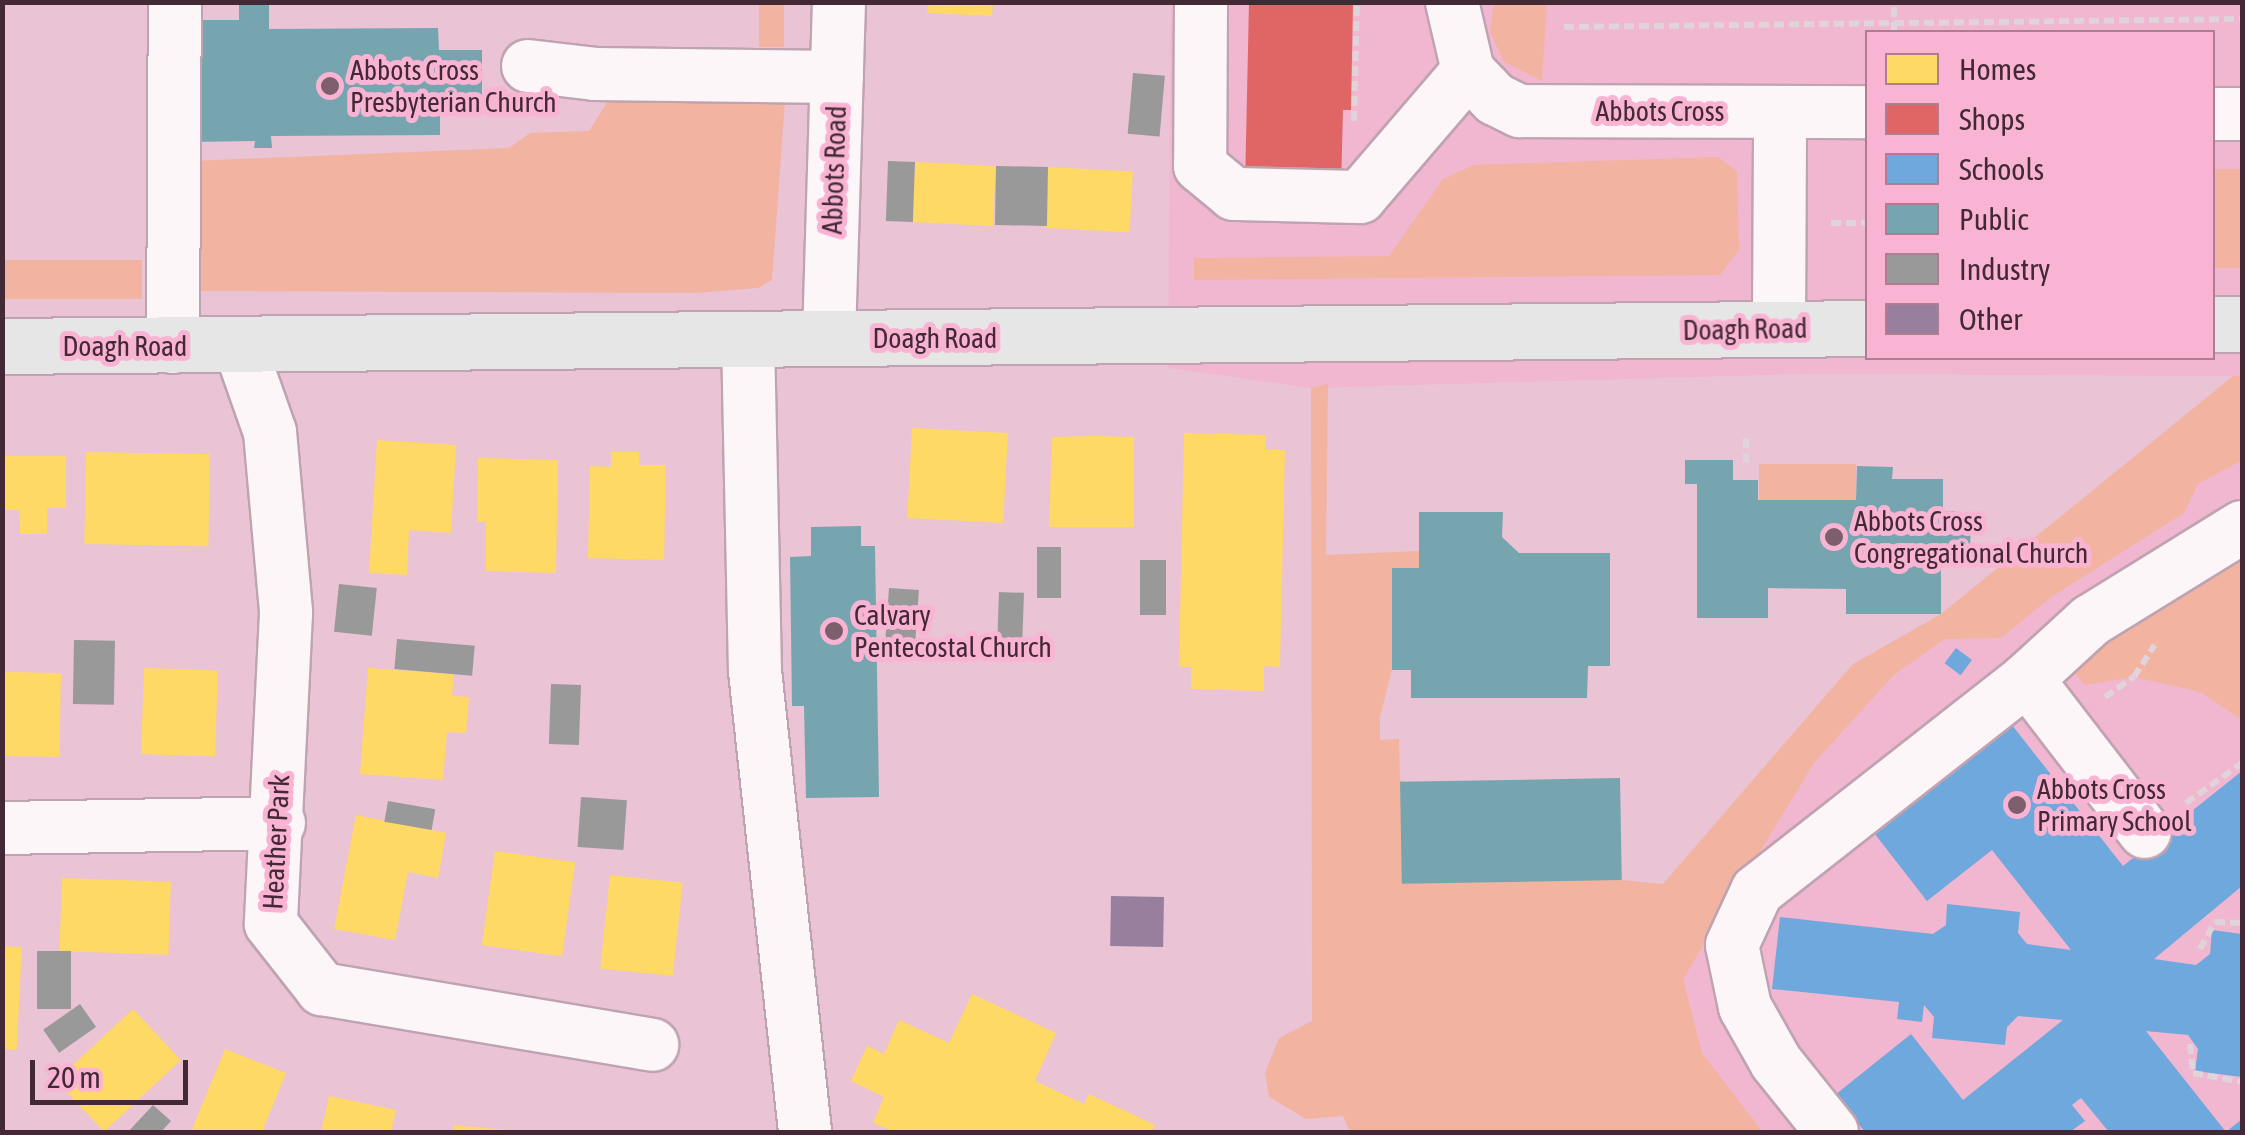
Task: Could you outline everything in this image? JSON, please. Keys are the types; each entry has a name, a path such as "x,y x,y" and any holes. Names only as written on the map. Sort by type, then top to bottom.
{"main road":[{"path":"2215,324 2242,324"},
{"name":"Doagh Road","path":"2,346 240,347 748,338 1865,328"}],"street":[{"path":"173,346 175,2"},
{"name":"Abbots Road","path":"829,338 839,2"},
{"path":"1201,2 1200,166 1234,194 1360,197 1468,71 1452,2"},
{"path":"528,66 595,74 837,77"},
{"name":"Abbots Cross","path":"1468,71 1495,99 1520,111 1865,112"},
{"path":"1778,328 1780,112"},
{"path":"2215,114 2242,114"},
{"path":"748,338 755,672 805,1132"},
{"name":"Heather Park","path":"240,347 270,432 286,613 270,924 322,990 652,1045"},
{"path":"1832,1132 1776,1062 1744,1007 1732,945 1757,891 2027,679 2090,620 2242,527"},
{"path":"2027,679 2145,832"},
{"path":"2,828 278,824"}],"path":[{"path":"1352,196 1358,2"},
{"path":"1894,2 1894,28"},
{"path":"1564,27 1894,28 2242,19"},
{"path":"1746,438 1746,463"},
{"path":"2145,832 2242,763"},
{"path":"2200,950 2215,922 2242,923"},
{"path":"2190,1044 2193,1073 2242,1082"}],"shaded area":[{"path":"759,3 784,3 784,47 759,47"},
{"path":"1171,3 2242,3 2242,376 1801,374 1311,388 1168,368"},
{"path":"1494,3 1547,3 1542,81 1504,62 1490,32"},
{"path":"611,96 785,101 772,280 758,288 695,293 194,291 190,161 509,148 530,133 589,131"},
{"path":"1718,157 1737,171 1739,250 1720,275 1194,280 1194,258 1389,256 1443,179 1474,165"},
{"path":"2215,169 2242,169 2242,268 2215,268"},
{"path":"2,260 142,260 142,299 2,299"},
{"path":"2233,376 2242,376 2242,460 2198,484 2184,513 2051,597 2001,638 1945,639 1894,675 1814,763 1683,979 1702,1053 1763,1132 1350,1132 1343,1116 1306,1119 1269,1097 1265,1073 1279,1038 1312,1021 1311,388 1328,384 1326,555 1419,551 1419,568 1392,569 1392,670 1380,717 1380,740 1399,739 1400,780 1621,880 1663,884 1853,664 1941,614"},
{"name":"Abbots Cross Primary School","path":"2242,431 2242,1132 1552,1132 1814,763 1894,675"},
{"path":"1759,464 1856,464 1856,500 1759,500"},
{"path":"2242,553 2242,720 2200,692 2134,677 2085,685 2070,668 2153,601"}],"building: Homes":[{"path":"928,2 993,2 992,16 927,13"},
{"path":"915,162 996,166 993,226 912,222"},
{"path":"1048,167 1133,171 1130,232 1045,228"},
{"path":"912,428 1008,433 1003,523 907,518"},
{"path":"1184,433 1266,435 1265,450 1285,450 1280,667 1264,666 1264,691 1191,689 1191,667 1179,667"},
{"path":"1052,437 1134,437 1134,527 1049,527"},
{"path":"377,440 456,445 451,533 409,530 407,575 369,573"},
{"path":"86,452 210,454 208,546 84,544"},
{"path":"611,452 639,452 639,465 666,465 664,560 588,558 590,466 611,467"},
{"path":"2,456 66,456 66,508 47,508 47,534 20,534 19,510 2,510"},
{"path":"478,458 558,460 556,573 486,571 486,522 477,522"},
{"path":"144,668 218,671 215,757 141,754"},
{"path":"368,668 454,674 452,696 469,697 466,733 447,732 443,780 360,774"},
{"path":"2,672 61,673 60,757 2,756"},
{"path":"356,815 446,833 438,878 408,872 395,940 334,929"},
{"path":"495,851 575,862 562,956 482,945"},
{"path":"610,875 683,883 673,976 600,968"},
{"path":"62,878 171,882 168,955 59,951"},
{"path":"2,946 22,947 17,1050 2,1049"},
{"path":"972,994 1056,1033 1035,1081 1084,1104 1089,1094 1155,1125 1151,1132 895,1132 873,1123 884,1097 851,1081 867,1046 884,1054 899,1020 949,1043"},
{"path":"133,1009 181,1060 104,1132 56,1081"},
{"path":"225,1049 286,1073 262,1132 191,1132"},
{"path":"329,1096 396,1110 391,1132 321,1132"},
{"path":"453,1125 507,1130 507,1132 453,1132"}],"building: Shops":[{"path":"1249,2 1353,2 1351,110 1343,110 1341,190 1245,187"}],"building: Schools":[{"path":"1956,648 1972,660 1961,675 1945,663"},
{"path":"2008,720 2123,866 2242,771 2242,886 2154,959 2196,965 2210,954 2212,930 2242,934 2242,1077 2195,1071 2198,1049 2188,1035 2146,1031 2226,1132 2109,1132 2081,1098 2072,1105 2085,1121 2070,1132 1865,1132 1835,1095 1911,1034 1963,1100 2063,1020 2018,1016 2007,1027 2005,1045 1932,1038 1934,1017 1924,1005 1922,1022 1897,1019 1899,1002 1772,989 1780,917 1933,934 1946,925 1947,904 2020,912 2018,933 2027,944 2071,950 1992,850 1927,901 1871,829"},
{"path":"2242,1119 2242,1132 2226,1132"}],"building: Public":[{"name":"Abbots Cross Presbyterian Church","path":"239,2 269,2 269,29 438,28 439,50 482,50 482,110 440,110 440,135 271,136 272,148 254,148 255,141 189,142 186,20 239,20"},
{"name":"Abbots Cross Congregational Church","path":"1685,460 1733,460 1733,480 1758,480 1758,500 1856,500 1857,466 1893,467 1892,479 1943,479 1943,511 1956,511 1971,526 1970,548 1941,560 1941,614 1846,614 1846,589 1768,588 1768,618 1697,618 1697,484 1685,484"},
{"path":"1419,512 1503,512 1502,537 1519,553 1610,553 1610,666 1588,666 1587,698 1411,698 1411,670 1392,670 1392,568 1419,568"},
{"name":"Calvary Pentecostal Church","path":"861,526 861,546 875,546 879,797 806,798 804,706 792,706 790,557 811,556 811,527"},
{"path":"1620,778 1622,880 1402,884 1400,782"}],"building: Industry":[{"path":"1133,73 1165,76 1160,137 1128,134"},
{"path":"888,161 915,162 913,222 886,221"},
{"path":"996,166 1048,167 1047,226 995,225"},
{"path":"1037,547 1061,547 1061,598 1037,598"},
{"path":"1140,560 1166,560 1166,615 1140,615"},
{"path":"339,584 377,588 372,636 334,632"},
{"path":"889,588 919,590 915,649 885,647"},
{"path":"999,592 1024,593 1022,645 997,644"},
{"path":"397,639 475,646 472,676 394,669"},
{"path":"74,640 115,641 114,705 73,704"},
{"path":"551,684 581,685 579,745 549,744"},
{"path":"581,797 627,800 623,850 578,847"},
{"path":"388,801 435,809 432,830 384,822"},
{"path":"37,951 71,951 71,1009 37,1009"},
{"path":"80,1004 96,1027 59,1053 43,1030"},
{"path":"153,1105 171,1121 161,1132 128,1132"}],"building: Other":[{"path":"1111,896 1164,897 1163,947 1110,946"}],"place":[{"name":"Abbots Cross Presbyterian Church","path":"330,86"},
{"name":"Abbots Cross Congregational Church","path":"1834,537"},
{"name":"Calvary Pentecostal Church","path":"834,631"},
{"name":"Abbots Cross Primary School","path":"2017,805"}]}
